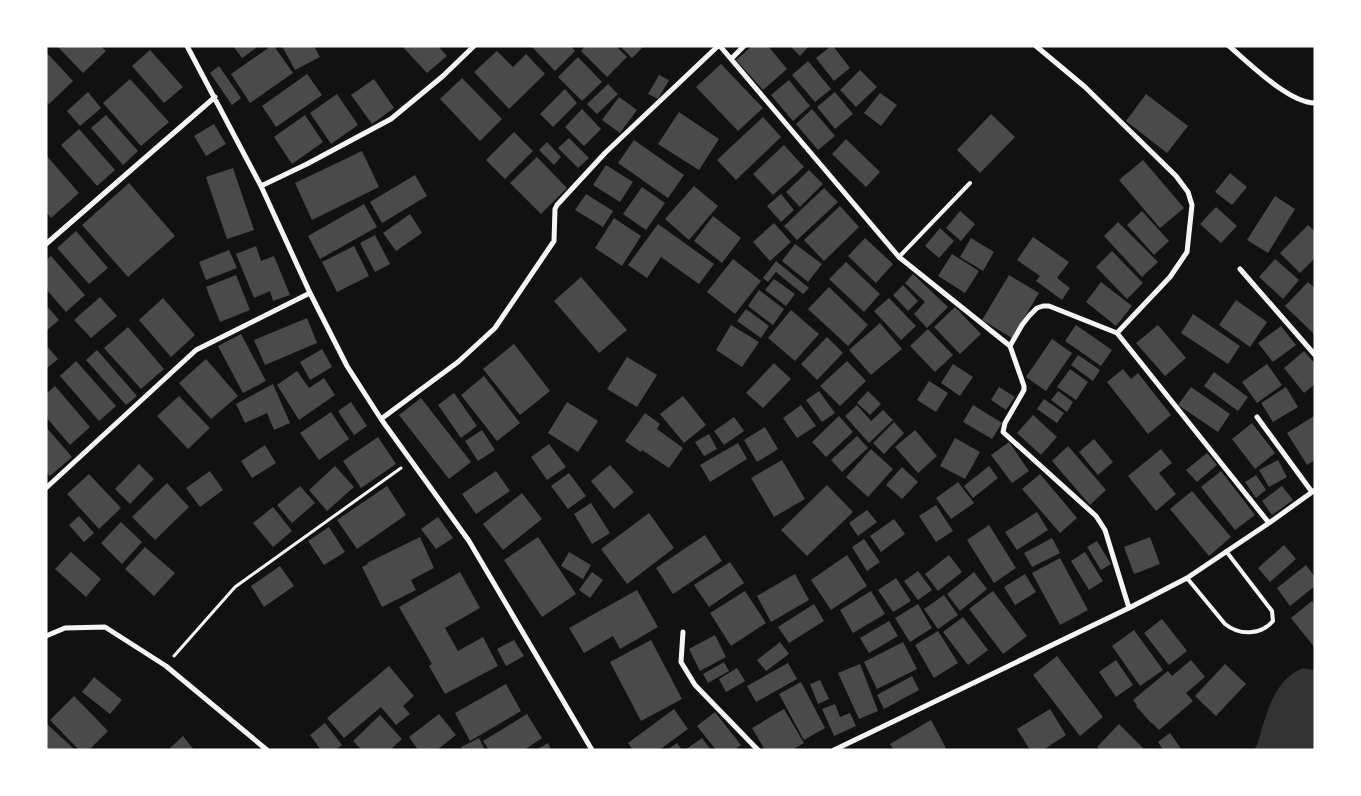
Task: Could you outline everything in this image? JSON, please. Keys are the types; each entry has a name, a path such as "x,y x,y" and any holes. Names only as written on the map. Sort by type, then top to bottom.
{"street":[{"path":"187,46 260,186 310,293 348,366 380,418 469,541 592,750"},
{"path":"260,186 307,164 391,119 443,76 474,46"},
{"path":"380,418 458,362 495,328 554,241 555,208 557,205 605,153 719,46 899,257 1010,346 1024,390 1005,423 1003,432 1096,516 1105,530 1129,608"},
{"path":"731,59 744,46"},
{"path":"1036,46 1085,87 1176,176 1188,192 1192,205 1187,252 1170,277 1117,333"},
{"path":"1229,46 1286,93 1300,100 1315,103"},
{"path":"46,244 215,97"},
{"path":"1240,269 1315,355"},
{"path":"46,488 196,350 310,293"},
{"path":"1010,346 1029,316 1037,308 1043,306 1050,306 1117,333 1269,523"},
{"path":"834,750 1129,608 1186,578 1314,491 1257,417"},
{"path":"46,636 65,628 106,627 166,666 267,750"},
{"path":"683,632 681,662 695,685 758,750"}],"lane":[{"path":"899,257 970,183"},
{"path":"1186,578 1225,624 1231,628 1252,632 1266,629 1273,621 1272,611 1226,551"}],"path":[{"path":"166,666 235,587 411,461"}],"shaded area":[{"path":"1303,668 1315,670 1315,750 1254,750 1276,692 1287,678"}],"building":[{"path":"57,46 101,46 106,51 83,73"},
{"path":"233,46 259,46 242,58"},
{"path":"271,46 274,46 293,73 250,103 231,74"},
{"path":"282,46 314,46 320,57 295,70"},
{"path":"402,46 438,46 447,56 427,73"},
{"path":"531,46 571,46 575,51 555,71"},
{"path":"585,46 616,46 627,57 607,77 581,51"},
{"path":"620,46 644,46 632,58"},
{"path":"752,46 768,46 787,69 763,90 736,60"},
{"path":"790,46 809,46 800,56"},
{"path":"833,46 850,68 834,81 816,58"},
{"path":"150,50 183,87 164,103 132,66"},
{"path":"497,51 513,67 526,54 545,74 509,109 474,72"},
{"path":"46,52 73,81 49,104 46,102"},
{"path":"578,57 602,82 582,101 558,77"},
{"path":"808,61 831,89 815,102 792,75"},
{"path":"721,64 763,108 738,131 696,87"},
{"path":"219,66 241,98 232,105 210,73"},
{"path":"860,70 877,87 856,107 840,90"},
{"path":"307,74 322,95 276,127 262,106"},
{"path":"659,75 669,80 658,99 648,94"},
{"path":"462,78 502,119 480,141 440,99"},
{"path":"130,79 169,122 141,146 103,103"},
{"path":"374,79 394,108 372,124 351,95"},
{"path":"789,80 810,106 793,121 771,95"},
{"path":"608,84 618,94 597,114 587,104"},
{"path":"565,89 577,103 553,127 540,114"},
{"path":"88,92 101,108 80,126 67,111"},
{"path":"835,92 853,114 835,129 817,107"},
{"path":"880,93 897,105 881,126 864,113"},
{"path":"337,94 358,125 331,144 310,113"},
{"path":"1146,94 1188,126 1167,153 1126,121"},
{"path":"619,97 637,110 620,133 602,120"},
{"path":"582,109 601,129 584,146 565,127"},
{"path":"812,109 835,136 818,150 796,124"},
{"path":"679,112 719,139 699,170 658,144"},
{"path":"991,114 1015,137 980,173 957,150"},
{"path":"106,115 138,151 123,165 91,128"},
{"path":"305,115 323,142 292,164 274,137"},
{"path":"763,117 781,137 736,180 717,160"},
{"path":"214,124 226,144 206,156 194,136"},
{"path":"79,129 115,170 97,186 61,145"},
{"path":"514,132 533,151 505,179 486,160"},
{"path":"569,138 589,158 578,168 558,148"},
{"path":"846,139 880,172 866,187 832,154"},
{"path":"634,140 684,175 668,198 618,163"},
{"path":"547,142 561,157 554,165 539,150"},
{"path":"784,145 804,167 773,195 753,174"},
{"path":"362,151 379,187 312,220 295,183"},
{"path":"46,155 79,193 51,218 46,212"},
{"path":"537,157 567,188 541,214 510,183"},
{"path":"1143,160 1184,208 1160,228 1119,180"},
{"path":"606,165 633,182 620,202 593,185"},
{"path":"233,168 254,230 227,239 206,177"},
{"path":"809,170 823,184 800,207 786,192"},
{"path":"1230,173 1247,187 1232,205 1215,192"},
{"path":"415,175 427,196 382,223 370,202"},
{"path":"129,183 175,236 128,277 82,225"},
{"path":"694,186 718,206 689,240 665,219"},
{"path":"642,187 665,203 646,230 623,214"},
{"path":"824,188 838,202 797,240 784,226"},
{"path":"586,194 613,211 603,227 575,210"},
{"path":"781,194 794,210 781,222 767,206"},
{"path":"1275,196 1295,209 1268,253 1247,240"},
{"path":"364,204 377,227 320,259 308,236"},
{"path":"840,206 859,227 824,261 804,240"},
{"path":"1216,207 1237,226 1221,243 1200,224"},
{"path":"960,211 975,224 961,241 946,228"},
{"path":"1142,211 1169,241 1154,255 1127,225"},
{"path":"410,214 422,233 396,251 383,233"},
{"path":"713,216 741,238 722,263 694,241"},
{"path":"614,218 641,236 622,266 595,248"},
{"path":"1118,222 1158,262 1142,277 1104,236"},
{"path":"774,223 791,242 770,261 753,242"},
{"path":"658,224 714,264 699,284 661,257 647,278 628,265"},
{"path":"1308,225 1315,231 1315,258 1300,273 1280,253"},
{"path":"940,228 954,241 939,258 925,246"},
{"path":"76,231 108,268 89,284 57,248"},
{"path":"375,235 390,264 375,272 360,243"},
{"path":"1033,237 1069,262 1057,278 1070,288 1062,300 1036,281 1040,276 1017,260"},
{"path":"865,238 893,264 876,283 848,256"},
{"path":"971,238 994,252 983,271 960,257"},
{"path":"795,244 822,264 808,282 782,261"},
{"path":"256,246 261,261 274,256 290,295 273,301 270,291 254,298 236,254"},
{"path":"354,246 369,276 337,292 322,262"},
{"path":"229,250 237,268 206,280 199,262"},
{"path":"1112,251 1143,283 1127,299 1096,267"},
{"path":"952,254 979,271 965,293 938,276"},
{"path":"51,256 85,295 66,312 46,289 46,260"},
{"path":"733,259 761,281 735,314 707,292"},
{"path":"1275,259 1299,280 1283,299 1259,277"},
{"path":"776,261 809,288 803,294 776,272 768,282 763,278"},
{"path":"846,262 880,294 864,312 829,279"},
{"path":"913,274 948,307 927,328 914,314 925,302 905,283"},
{"path":"236,275 250,310 220,322 206,287"},
{"path":"1009,275 1039,293 1012,338 982,320"},
{"path":"581,277 627,330 599,353 554,301"},
{"path":"774,279 795,294 786,306 765,290"},
{"path":"1101,282 1132,306 1116,326 1086,302"},
{"path":"1308,282 1315,288 1315,335 1285,306"},
{"path":"903,285 918,301 908,311 893,295"},
{"path":"829,287 868,325 848,346 808,309"},
{"path":"759,290 784,309 773,325 748,306"},
{"path":"100,297 117,316 91,338 74,320"},
{"path":"163,298 195,335 171,357 139,320"},
{"path":"889,298 916,326 901,340 874,311"},
{"path":"1236,300 1267,322 1250,347 1219,325"},
{"path":"46,305 59,320 46,331"},
{"path":"955,307 981,334 960,354 934,327"},
{"path":"746,309 769,326 761,338 737,321"},
{"path":"791,310 819,334 795,361 768,338"},
{"path":"1193,314 1240,346 1228,364 1181,333"},
{"path":"307,318 317,343 265,365 254,340"},
{"path":"880,323 902,349 871,375 849,350"},
{"path":"731,325 759,342 742,367 716,350"},
{"path":"1076,325 1112,350 1101,366 1065,341"},
{"path":"1158,325 1186,358 1165,376 1136,343"},
{"path":"1281,326 1296,345 1273,362 1258,343"},
{"path":"128,327 164,369 141,389 104,348"},
{"path":"928,329 953,355 935,372 910,346"},
{"path":"241,334 266,381 243,393 218,346"},
{"path":"827,337 843,353 817,380 801,364"},
{"path":"1052,339 1072,353 1046,391 1026,377"},
{"path":"514,344 550,391 520,415 483,369"},
{"path":"46,345 58,359 46,369"},
{"path":"322,349 332,367 310,380 300,362"},
{"path":"97,350 137,396 126,405 86,360"},
{"path":"1304,351 1315,364 1315,384 1304,393 1284,368"},
{"path":"1078,355 1100,370 1093,381 1071,365"},
{"path":"627,357 657,375 637,407 607,389"},
{"path":"206,359 238,396 211,419 179,383"},
{"path":"76,361 116,406 99,421 60,376"},
{"path":"847,361 866,381 840,406 820,386"},
{"path":"774,363 791,379 763,408 746,393"},
{"path":"953,364 973,377 960,396 941,383"},
{"path":"1267,364 1282,385 1257,403 1242,382"},
{"path":"1070,369 1088,382 1076,400 1057,387"},
{"path":"1123,369 1131,379 1138,373 1171,415 1148,434 1107,382"},
{"path":"297,371 309,388 324,378 335,395 299,420 277,385"},
{"path":"1214,372 1248,397 1238,411 1204,386"},
{"path":"484,376 520,423 497,441 461,395"},
{"path":"929,381 948,393 936,412 917,400"},
{"path":"273,384 290,423 274,430 267,413 245,423 236,404"},
{"path":"55,386 90,427 70,445 46,417 46,394"},
{"path":"999,387 1015,397 1006,410 991,400"},
{"path":"1191,387 1230,414 1218,432 1178,405"},
{"path":"1286,387 1298,407 1273,422 1261,403"},
{"path":"819,391 835,413 822,422 806,400"},
{"path":"868,391 881,404 870,415 857,403"},
{"path":"1058,391 1073,402 1067,412 1051,400"},
{"path":"454,393 477,426 461,438 438,405"},
{"path":"179,396 210,428 188,449 157,416"},
{"path":"683,396 706,425 684,443 660,414"},
{"path":"421,398 471,462 449,479 399,415"},
{"path":"1044,399 1064,413 1057,423 1037,409"},
{"path":"351,402 367,426 354,435 338,411"},
{"path":"567,402 598,421 578,452 548,433"},
{"path":"801,405 816,426 797,438 783,418"},
{"path":"857,405 871,421 883,410 893,420 869,443 845,416"},
{"path":"973,405 1002,423 992,439 963,422"},
{"path":"331,412 349,439 319,460 300,433"},
{"path":"645,413 660,424 657,429 683,448 669,468 625,441"},
{"path":"1033,415 1057,437 1041,455 1017,433"},
{"path":"839,416 853,432 826,457 812,442"},
{"path":"1314,416 1315,460 1307,465 1287,433"},
{"path":"734,417 744,431 724,445 714,431"},
{"path":"894,422 904,433 884,454 873,443"},
{"path":"1252,423 1275,453 1255,469 1232,439"},
{"path":"46,427 72,457 50,476 46,472"},
{"path":"765,427 778,449 757,462 744,440"},
{"path":"482,430 495,450 478,461 465,441"},
{"path":"915,430 937,456 918,473 895,447"},
{"path":"709,434 717,449 704,456 695,442"},
{"path":"857,436 868,448 842,472 831,460"},
{"path":"378,437 396,464 361,488 343,461"},
{"path":"955,438 980,452 965,479 940,466"},
{"path":"1094,439 1113,462 1098,475 1079,452"},
{"path":"1009,442 1029,471 1012,483 991,455"},
{"path":"738,443 747,459 710,482 700,465"},
{"path":"549,444 566,467 547,480 531,457"},
{"path":"265,445 276,463 252,478 241,461"},
{"path":"1068,446 1106,490 1090,505 1052,461"},
{"path":"871,449 893,469 868,497 846,477"},
{"path":"1161,449 1172,463 1159,473 1176,494 1156,511 1128,476"},
{"path":"1207,453 1217,465 1197,482 1186,470"},
{"path":"782,460 805,499 774,517 751,478"},
{"path":"1278,460 1287,477 1269,487 1259,470"},
{"path":"139,464 154,479 130,504 115,489"},
{"path":"610,465 634,492 614,509 591,481"},
{"path":"335,466 354,487 327,511 309,490"},
{"path":"989,466 998,478 973,498 964,486"},
{"path":"902,467 918,482 902,499 886,485"},
{"path":"210,471 223,490 200,507 186,488"},
{"path":"496,471 510,491 476,514 462,494"},
{"path":"1221,471 1255,515 1235,530 1201,487"},
{"path":"569,473 586,496 568,509 551,486"},
{"path":"89,474 121,508 99,529 67,494"},
{"path":"1040,474 1077,518 1060,533 1022,489"},
{"path":"1256,475 1266,490 1256,498 1245,482"},
{"path":"958,482 974,503 951,519 936,498"},
{"path":"167,483 189,507 155,540 132,517"},
{"path":"827,485 853,512 807,556 781,530"},
{"path":"300,486 315,503 292,523 277,505"},
{"path":"387,486 406,515 357,549 337,520"},
{"path":"1282,486 1293,500 1272,515 1262,501"},
{"path":"1192,491 1231,537 1209,556 1170,509"},
{"path":"522,493 542,519 503,550 483,524"},
{"path":"591,503 610,533 592,544 574,514"},
{"path":"936,505 953,531 936,542 919,516"},
{"path":"273,507 292,531 273,547 253,523"},
{"path":"867,510 877,522 858,536 849,523"},
{"path":"1037,512 1048,530 1017,550 1005,532"},
{"path":"649,513 674,548 627,584 601,549"},
{"path":"79,516 94,533 84,542 69,525"},
{"path":"438,517 453,538 436,549 421,529"},
{"path":"894,519 905,534 881,552 870,536"},
{"path":"121,522 142,542 122,564 101,543"},
{"path":"989,525 1016,568 994,583 967,540"},
{"path":"329,527 345,552 324,565 308,541"},
{"path":"705,535 722,561 673,594 656,568"},
{"path":"420,537 434,568 411,580 416,590 382,607 362,567"},
{"path":"538,537 576,594 542,617 504,560"},
{"path":"1150,537 1160,564 1134,574 1124,547"},
{"path":"1052,538 1060,553 1032,567 1024,553"},
{"path":"864,539 880,562 867,571 852,547"},
{"path":"1097,541 1111,564 1101,570 1087,547"},
{"path":"1284,545 1296,559 1270,582 1258,568"},
{"path":"145,547 175,573 154,596 125,569"},
{"path":"71,552 101,579 86,597 55,569"},
{"path":"569,552 591,565 583,579 561,566"},
{"path":"1085,552 1103,581 1089,590 1071,561"},
{"path":"847,555 867,586 831,610 811,580"},
{"path":"949,555 962,572 938,591 925,574"},
{"path":"1060,558 1088,610 1060,625 1032,573"},
{"path":"730,562 744,583 709,607 694,585"},
{"path":"1306,565 1315,577 1315,586 1290,606 1277,588"},
{"path":"280,566 294,586 264,607 251,586"},
{"path":"918,571 932,590 918,600 904,581"},
{"path":"460,572 480,608 445,628 458,651 483,637 498,666 445,694 429,666 432,664 399,607"},
{"path":"592,572 603,580 590,598 579,590"},
{"path":"974,572 987,589 960,611 947,594"},
{"path":"795,574 809,600 771,622 757,596"},
{"path":"1025,574 1036,592 1015,605 1004,587"},
{"path":"896,578 911,601 893,612 878,590"},
{"path":"637,590 658,627 620,649 613,636 584,653 569,628"},
{"path":"745,591 766,623 731,646 710,613"},
{"path":"871,591 885,614 853,633 840,610"},
{"path":"993,591 1027,636 1003,654 969,609"},
{"path":"944,595 958,615 938,629 924,609"},
{"path":"1312,601 1315,605 1315,648 1291,618"},
{"path":"814,604 824,621 789,643 778,627"},
{"path":"918,604 932,628 910,642 895,618"},
{"path":"963,617 988,650 968,665 943,632"},
{"path":"1162,619 1187,651 1169,665 1144,633"},
{"path":"889,621 898,636 869,653 860,638"},
{"path":"1134,630 1163,670 1140,686 1112,646"},
{"path":"938,631 958,663 934,678 915,645"},
{"path":"715,635 726,657 700,671 689,649"},
{"path":"514,640 524,656 506,666 497,649"},
{"path":"651,640 682,699 641,721 610,662"},
{"path":"780,642 789,654 766,671 757,660"},
{"path":"903,642 917,669 877,689 864,662"},
{"path":"1057,656 1103,717 1080,736 1033,675"},
{"path":"1116,660 1133,685 1116,697 1099,672"},
{"path":"1191,660 1205,677 1186,693 1193,701 1159,730 1136,706 1133,700 1168,671 1172,676"},
{"path":"724,662 729,671 708,683 703,674"},
{"path":"788,663 797,679 756,702 747,686"},
{"path":"860,664 878,711 859,719 838,673"},
{"path":"1225,664 1246,684 1216,716 1195,696"},
{"path":"389,666 414,696 403,706 410,714 396,725 381,707 344,738 327,718"},
{"path":"737,668 745,681 726,692 719,679"},
{"path":"912,676 919,690 884,709 877,695"},
{"path":"94,677 122,700 110,714 82,692"},
{"path":"820,680 829,699 818,704 810,684"},
{"path":"801,682 825,728 804,740 779,694"},
{"path":"506,684 521,711 470,741 455,713"},
{"path":"74,696 108,731 89,750 79,750 50,720"},
{"path":"835,704 840,717 850,713 856,726 834,736 822,709"},
{"path":"674,709 688,729 659,750 633,750 628,743"},
{"path":"784,709 804,743 792,750 765,750 752,728"},
{"path":"1050,709 1066,735 1043,750 1030,750 1017,729"},
{"path":"715,712 741,745 734,750 716,750 697,726"},
{"path":"439,714 456,735 437,750 418,750 409,737"},
{"path":"527,714 542,738 524,750 489,750 483,741"},
{"path":"380,715 402,739 390,750 362,750 353,741"},
{"path":"931,720 947,750 894,750 890,744"},
{"path":"46,723 75,750 46,750"},
{"path":"325,723 342,745 335,750 321,750 310,735"},
{"path":"1119,724 1145,750 1101,750 1097,747"},
{"path":"1170,733 1182,750 1163,750 1158,742"},
{"path":"183,736 194,750 168,750"},
{"path":"479,738 485,750 463,750 461,747"},
{"path":"702,738 711,750 685,750"},
{"path":"548,743 551,750 536,750"},
{"path":"677,743 682,750 667,750"}]}
